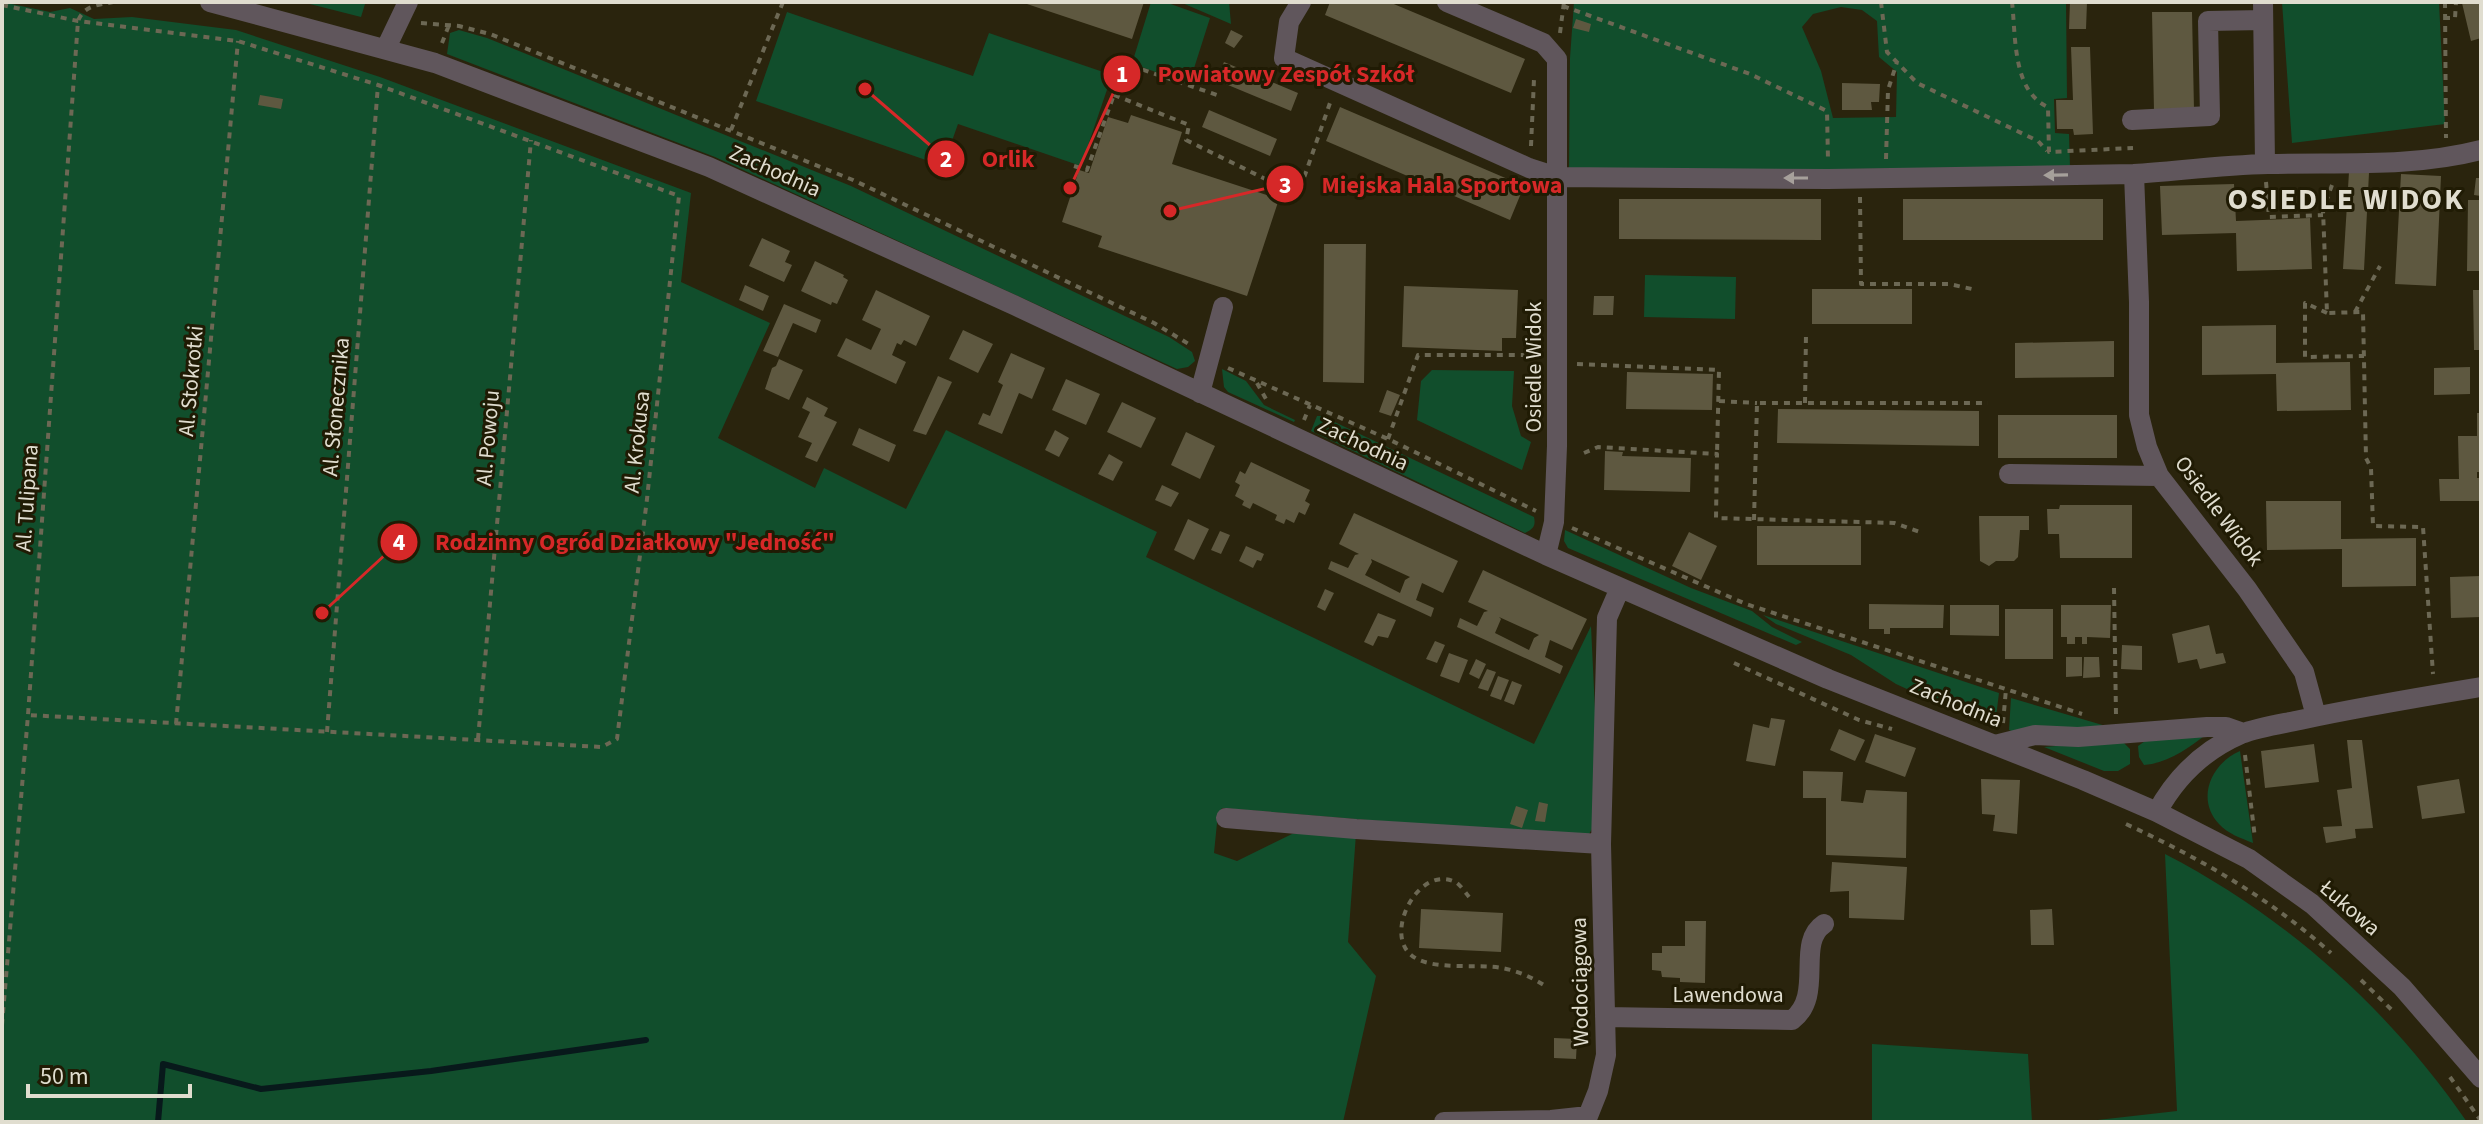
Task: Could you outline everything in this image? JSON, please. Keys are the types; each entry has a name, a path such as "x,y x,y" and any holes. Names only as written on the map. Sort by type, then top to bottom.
{"street":[{"name":"Zachodnia","path":"210,2 461,71 709,167 1620,588 1828,679 1999,736 2157,812"},
{"path":"1301,2 1289,22 1284,58 1515,162 1557,177 1828,179 2134,174 2265,164 2385,164 2452,158 2481,150"},
{"name":"Osiedle Widok","path":"1447,2 1543,43 1557,59 1557,446 1554,522 1546,555"},
{"path":"386,48 404,11"},
{"path":"2132,120 2210,116 2208,21 2263,11 2265,164"},
{"name":"Osiedle Widok","path":"2134,174 2139,415 2147,447 2159,476 2247,589 2304,672 2316,716"},
{"path":"1200,393 1223,307"},
{"path":"2009,474 2159,476"},
{"name":"Wodociągowa","path":"1445,1122 1551,1120 1588,1116 1598,1091 1606,1055 1601,844 1607,618 1620,588"},
{"path":"2157,812 2171,786 2185,772 2222,744 2243,733 2316,716 2481,687"},
{"path":"1999,736 2078,737 2207,727 2226,727 2243,733"},
{"name":"Łukowa","path":"2157,812 2249,859 2312,904 2430,1017 2481,1078"},
{"path":"1226,818 1601,844"},
{"name":"Lawendowa","path":"1605,1017 1792,1020 1801,1014 1806,1004 1813,936 1824,924"}],"path":[{"path":"78,21 81,12 113,2"},
{"path":"731,130 783,2"},
{"path":"1881,2 1887,52 1917,83 2038,141 2049,152 2133,148"},
{"path":"2012,2 2024,86 2034,101 2048,107 2049,152"},
{"path":"2445,2 2444,132 2452,158"},
{"path":"2444,18 2455,18 2456,2"},
{"path":"2,5 78,21 238,41 378,85 531,140"},
{"path":"1563,6 1750,74 1827,111 1828,179"},
{"path":"404,11 490,34 853,180 1154,323 1194,348"},
{"name":"Al. Tulipana","path":"2,1025 28,715 78,21"},
{"path":"440,49 449,25"},
{"name":"Al. Stokrotki","path":"176,724 238,41"},
{"path":"1120,62 1220,96"},
{"path":"1886,178 1888,90 1897,62"},
{"path":"1074,166 1087,170 1121,75"},
{"name":"Al. Słonecznika","path":"327,732 378,85"},
{"path":"1114,95 1189,125 1186,140 1298,195 1334,94"},
{"path":"1531,145 1532,109"},
{"name":"Al. Krokusa","path":"478,739 602,747 617,739 647,499 679,196 531,140"},
{"name":"Al. Powoju","path":"478,739 531,140"},
{"path":"2265,164 2269,217 2323,215"},
{"path":"2327,313 2323,215 2340,164"},
{"path":"1860,195 1861,284 1949,284 1972,289"},
{"path":"2355,312 2380,266"},
{"path":"2364,356 2305,357 2305,303 2327,313 2363,312 2364,356 2366,458 2371,468 2373,526 2423,527 2435,695"},
{"path":"1805,403 1806,334"},
{"path":"1388,439 1418,355 1544,355"},
{"path":"1568,364 1719,370 1716,518 1894,523 1923,533"},
{"path":"1226,367 1388,439 1540,513 1542,504"},
{"path":"1718,401 1988,403"},
{"path":"1754,520 1757,403"},
{"path":"1305,417 1310,405"},
{"path":"1584,453 1598,447 1717,454"},
{"path":"1568,526 1746,604 2089,717"},
{"path":"2114,588 2117,726"},
{"path":"1721,656 1859,720 1900,731"},
{"path":"1999,736 2006,689"},
{"path":"28,715 478,739"},
{"path":"2243,733 2256,847 2249,859"},
{"path":"2120,821 2236,880 2290,918 2336,957"},
{"path":"1469,897 1457,883 1443,879 1424,885 1410,902 1402,922 1402,940 1408,953 1417,959 1440,965 1499,967 1520,972 1547,987"},
{"path":"2356,975 2401,1020"},
{"path":"2448,1074 2481,1121"}],"green space":[{"path":"2,2 50,12 70,8 94,19 132,17 236,30 380,77 691,193 681,282 770,323 718,438 815,488 824,468 906,509 946,430 1157,532 1146,557 1534,744 1591,626 1600,816 1589,834 1539,834 1222,808 1214,853 1237,861 1292,834 1331,831 1356,834 1348,942 1376,976 1343,1122 2,1122"},
{"path":"302,2 356,2 365,4 361,17"},
{"path":"1151,2 1165,2 1210,18 1189,84 1139,66 1134,57"},
{"path":"1180,2 1229,2 1231,24"},
{"path":"1574,2 2066,2 2067,98 2054,99 2055,133 2069,134 2070,168 1569,170","holes":["1841,7 1862,10 1877,21 1879,57 1897,72 1896,117 1833,118 1821,71 1802,27 1813,14"]},
{"path":"2282,2 2439,2 2445,124 2292,143"},
{"path":"787,12 973,76 989,33 1112,75 1081,166 958,124 943,166 756,101"},
{"path":"459,30 487,38 851,186 1169,337 1192,352 1195,361 1188,367 1177,369 715,157 447,54 450,33"},
{"path":"1645,275 1736,277 1735,319 1644,317"},
{"path":"1222,369 1246,381 1264,405 1294,422 1228,392 1224,387"},
{"path":"1432,370 1514,371 1512,406 1521,436 1531,442 1522,470 1417,420 1421,381"},
{"path":"1317,416 1534,517 1533,527 1525,533 1311,431"},
{"path":"1565,530 1691,588 1752,611 1772,627 1802,642 1796,645 1568,548 1564,541"},
{"path":"1763,615 1999,693 1995,725 1896,684 1851,655 1776,624"},
{"path":"2011,698 2116,729 2024,736 2009,730"},
{"path":"2207,734 2162,761 2144,765 2139,757 2138,746 2148,739"},
{"path":"2114,741 2124,743 2130,749 2130,764 2118,771 2104,771 2044,747"},
{"path":"2240,751 2253,843 2219,824 2208,803 2210,782 2215,773"},
{"path":"2165,854 2253,907 2332,969 2404,1041 2467,1122 2080,1122 2177,1111"},
{"path":"1872,1044 2028,1054 2032,1122 1872,1122"}],"building":[{"path":"1021,2 1144,2 1132,39"},
{"path":"1330,2 1389,2 1525,59 1511,93 1325,15"},
{"path":"2070,2 2087,2 2086,29 2069,29"},
{"path":"2480,2 2481,38 2471,41 2462,3"},
{"path":"2152,12 2192,12 2194,110 2154,111"},
{"path":"1576,19 1591,24 1589,32 1573,28"},
{"path":"1231,30 1243,36 1234,48 1225,43"},
{"path":"2071,47 2090,47 2093,134 2074,135 2073,129 2057,129 2056,100 2073,100"},
{"path":"1224,62 1298,93 1291,111 1216,80"},
{"path":"1842,83 1880,84 1879,102 1871,102 1872,110 1842,110"},
{"path":"260,95 283,99 281,109 258,105"},
{"path":"1340,107 1524,186 1510,220 1326,141"},
{"path":"1209,110 1277,139 1270,156 1202,127"},
{"path":"1131,115 1182,132 1172,164 1279,199 1247,296 1098,247 1102,236 1062,222 1079,170 1089,173 1108,117 1128,123"},
{"path":"2349,172 2369,173 2364,270 2343,269"},
{"path":"2401,174 2441,176 2436,286 2395,284"},
{"path":"2476,178 2481,178 2481,196 2474,195"},
{"path":"2234,184 2236,221 2310,218 2312,269 2237,271 2236,233 2162,235 2160,186"},
{"path":"1619,199 1821,199 1821,240 1619,239"},
{"path":"1903,199 2103,199 2103,240 1903,240"},
{"path":"2468,200 2481,200 2481,271 2467,271"},
{"path":"762,238 790,251 785,262 792,265 784,282 749,266"},
{"path":"1324,244 1366,244 1364,383 1323,382"},
{"path":"815,261 848,280 837,304 832,302 831,305 801,291"},
{"path":"745,285 769,296 763,311 739,300"},
{"path":"1404,286 1518,290 1516,338 1502,338 1502,351 1402,347"},
{"path":"1812,289 1912,289 1912,324 1812,324"},
{"path":"876,290 930,316 916,346 904,340 901,345 897,343 892,355 906,362 896,384 837,356 846,338 871,350 881,329 862,320"},
{"path":"2473,290 2481,290 2481,350 2474,350"},
{"path":"1594,296 1614,296 1613,315 1593,315"},
{"path":"784,304 821,320 816,333 793,323 778,357 763,351"},
{"path":"2276,325 2276,363 2350,362 2351,410 2277,411 2276,374 2202,375 2202,326"},
{"path":"963,330 993,344 978,373 949,359"},
{"path":"2114,341 2114,377 2015,378 2015,343"},
{"path":"1011,353 1045,368 1032,399 1019,393 1002,434 978,424 983,413 990,416 1003,385 998,382"},
{"path":"779,359 803,370 789,400 765,389 772,368"},
{"path":"2470,367 2470,394 2434,395 2434,368"},
{"path":"1627,372 1713,374 1712,410 1626,409"},
{"path":"938,376 952,382 926,435 913,431"},
{"path":"1066,379 1100,394 1086,425 1052,410"},
{"path":"1387,390 1400,395 1391,416 1379,412"},
{"path":"807,397 828,408 824,416 837,422 817,462 805,457 812,443 798,437 810,412 802,408"},
{"path":"1122,402 1156,418 1141,448 1107,432"},
{"path":"1778,409 1979,411 1979,446 1777,443"},
{"path":"2477,413 2481,413 2481,472 2477,472 2477,478 2481,478 2481,501 2440,501 2439,479 2459,479 2458,436 2477,436"},
{"path":"1998,415 2117,415 2117,458 1998,458"},
{"path":"859,428 896,445 889,462 852,445"},
{"path":"1055,430 1069,438 1059,457 1045,450"},
{"path":"1186,432 1215,446 1200,479 1171,465"},
{"path":"1605,451 1623,452 1622,456 1691,458 1690,492 1604,490"},
{"path":"1109,454 1123,462 1113,481 1098,474"},
{"path":"1251,462 1310,490 1305,501 1310,504 1305,515 1299,512 1294,523 1286,519 1284,524 1275,520 1277,515 1253,503 1250,509 1242,505 1244,501 1235,496 1240,485 1235,482 1240,471 1245,474"},
{"path":"1162,485 1179,493 1171,507 1155,500"},
{"path":"2266,501 2341,501 2341,539 2416,538 2416,586 2342,587 2342,549 2267,550"},
{"path":"2060,505 2132,505 2132,558 2060,558 2059,534 2048,534 2047,509 2059,509"},
{"path":"1354,513 1458,561 1443,593 1422,583 1416,600 1434,608 1431,617 1328,569 1331,561 1348,568 1355,555 1359,554 1339,544","holes":["1371,559 1410,577 1405,580 1400,593 1365,575"]},
{"path":"1979,516 2029,516 2029,530 2020,530 2018,557 2014,561 1996,561 1989,566 1980,561"},
{"path":"1188,519 1209,529 1194,560 1174,550"},
{"path":"1757,526 1861,526 1861,565 1757,565"},
{"path":"1220,531 1230,535 1221,554 1211,550"},
{"path":"1689,532 1717,546 1701,580 1672,566"},
{"path":"1246,546 1264,554 1253,568 1239,561"},
{"path":"1483,570 1587,619 1572,650 1550,640 1545,657 1563,666 1560,674 1457,627 1460,618 1477,626 1484,612 1488,611 1468,602","holes":["1499,617 1539,635 1534,638 1529,650 1495,633 1501,619"]},
{"path":"2481,576 2481,617 2451,618 2450,577"},
{"path":"1325,589 1334,593 1325,611 1317,607"},
{"path":"1869,604 1944,605 1943,628 1890,628 1890,634 1884,634 1884,629 1869,629"},
{"path":"1950,605 1999,605 1999,636 1950,635"},
{"path":"2061,605 2111,605 2110,638 2087,637 2087,644 2082,644 2082,637 2075,637 2075,644 2067,644 2067,637 2061,637"},
{"path":"2005,609 2053,609 2053,659 2005,659"},
{"path":"1378,613 1396,620 1388,638 1378,636 1373,646 1364,642"},
{"path":"2209,625 2216,654 2223,653 2226,663 2200,669 2197,659 2178,663 2172,634"},
{"path":"1435,641 1445,645 1437,663 1426,659"},
{"path":"2122,645 2142,646 2142,670 2121,669"},
{"path":"1449,653 1468,660 1459,683 1440,676"},
{"path":"2066,657 2082,657 2082,676 2066,677"},
{"path":"2084,657 2099,657 2100,677 2083,678"},
{"path":"1476,659 1486,664 1479,679 1469,674"},
{"path":"1487,669 1496,672 1488,691 1478,688"},
{"path":"1498,676 1509,680 1501,700 1490,696"},
{"path":"1512,681 1522,685 1514,705 1504,701"},
{"path":"1771,718 1785,720 1775,766 1746,761 1753,724 1769,728"},
{"path":"1839,729 1865,740 1855,761 1830,750"},
{"path":"1875,734 1916,748 1905,777 1865,762"},
{"path":"2347,740 2362,740 2373,828 2355,829 2356,838 2326,843 2323,827 2342,826 2337,790 2352,788"},
{"path":"2314,744 2319,782 2265,788 2261,751"},
{"path":"1803,771 1843,772 1841,801 1863,803 1866,790 1907,792 1906,858 1826,855 1826,798 1803,798"},
{"path":"1981,779 2020,780 2017,834 1993,831 1995,815 1982,814"},
{"path":"2459,779 2465,813 2422,819 2417,786"},
{"path":"1539,802 1548,804 1545,822 1535,821"},
{"path":"1516,806 1528,810 1522,828 1510,824"},
{"path":"1832,862 1907,867 1904,920 1849,918 1849,891 1830,892"},
{"path":"1421,909 1503,913 1501,952 1419,948"},
{"path":"2052,909 2054,945 2031,945 2030,910"},
{"path":"1685,921 1706,921 1705,983 1680,982 1680,978 1662,977 1661,971 1652,970 1652,953 1662,953 1662,946 1685,946"},
{"path":"1554,1038 1577,1039 1576,1059 1554,1058"}],"waterway":[{"path":"158,1122 163,1064 261,1089 431,1071 646,1040"}],"place":[{"name":"Orlik","path":"865,89"},
{"name":"Powiatowy Zespół Szkół","path":"1070,188"},
{"name":"Miejska Hala Sportowa","path":"1170,211"},
{"name":"Rodzinny Ogród Działkowy \"Jedność\"","path":"322,613"}],"district":[{"name":"OSIEDLE WIDOK","path":"2346,199"}]}
